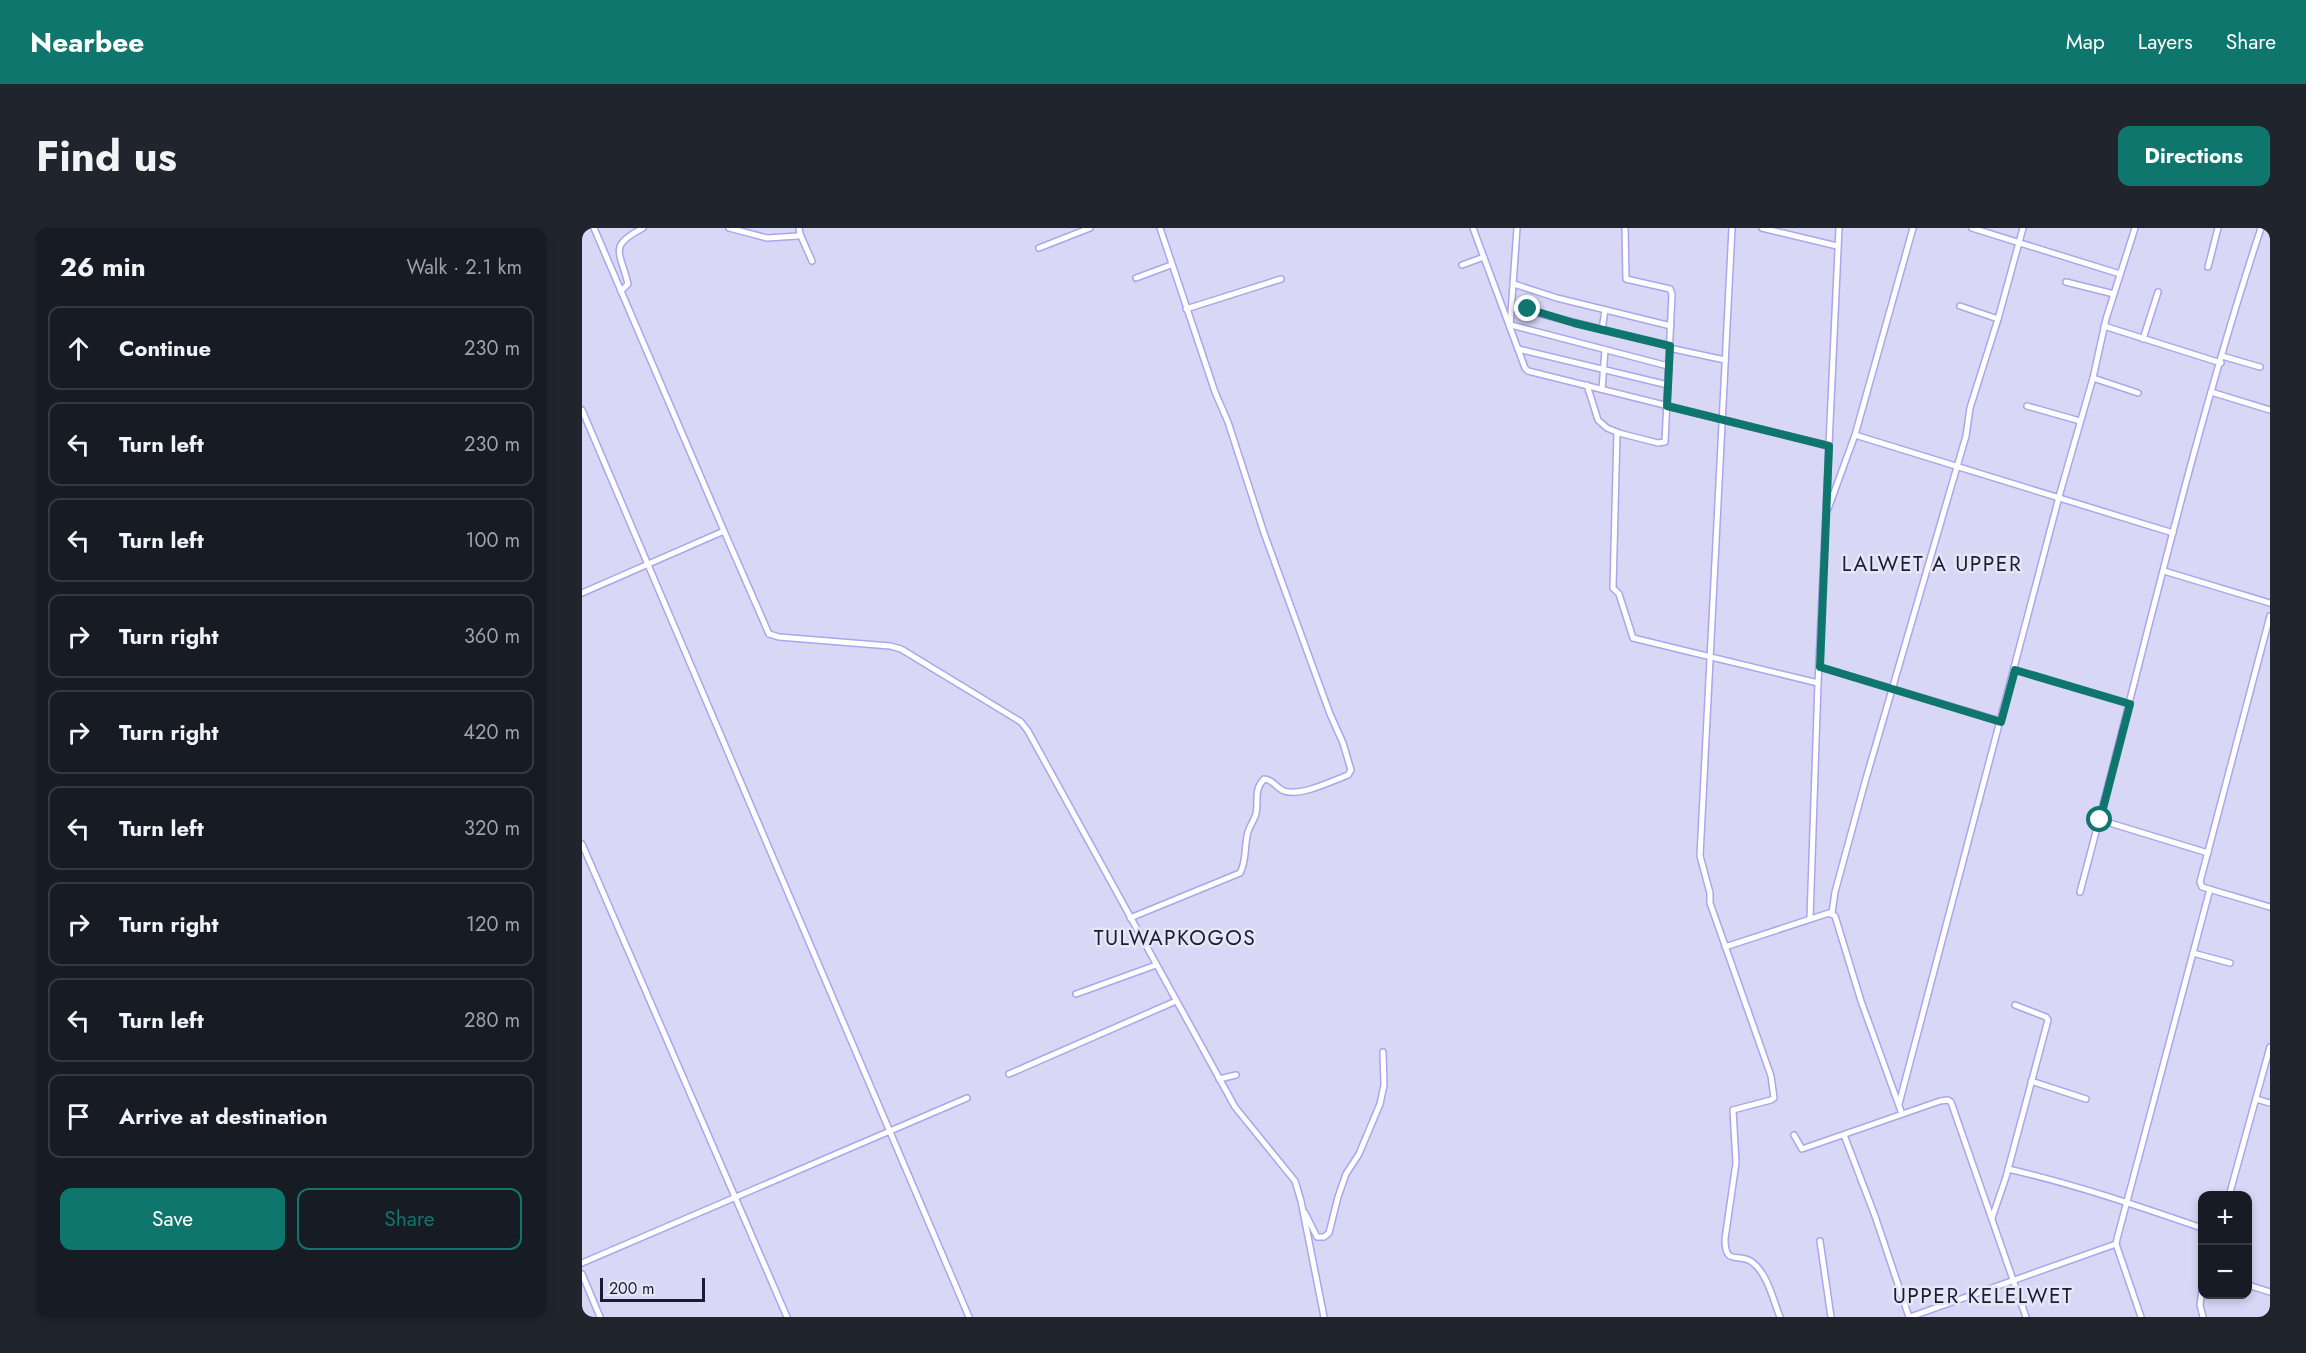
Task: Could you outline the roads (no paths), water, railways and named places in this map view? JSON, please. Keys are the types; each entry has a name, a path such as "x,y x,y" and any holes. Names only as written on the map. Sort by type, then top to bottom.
{"street":[{"path":"594,228 769,634 779,637 890,646 901,649 1024,725 1219,1079 1246,1122 1295,1181 1299,1191 1324,1317"},
{"path":"621,291 628,284 620,253 621,245 626,237 643,228"},
{"path":"729,228 768,238 796,236 800,231 812,261"},
{"path":"1039,248 1090,228"},
{"path":"1130,918 1240,873 1243,868 1247,832 1256,814 1256,792 1264,779 1271,781 1282,790 1297,792 1348,775 1350,770 1343,743 1330,714 1264,533 1160,228"},
{"path":"1473,228 1525,368 1532,373 1829,446"},
{"path":"1510,327 1517,228"},
{"path":"1587,385 1598,420 1607,428 1664,443 1673,298 1670,289 1629,280 1624,276 1625,228"},
{"path":"1732,228 1700,856 1710,893 1710,903 1771,1076 1775,1095 1771,1100 1733,1110 1736,1163 1726,1224 1725,1251 1730,1256 1750,1261 1758,1268 1780,1317"},
{"path":"1762,228 1837,246"},
{"path":"1810,918 1818,683 1839,228"},
{"path":"1827,511 1855,435 1913,228"},
{"path":"1972,228 2120,274"},
{"path":"1902,1114 1861,1001 1835,916 1832,913 1835,892 1865,782 1966,436 1970,408 1998,320 2023,228"},
{"path":"1899,1104 2059,498 2093,378 2104,326 2135,228"},
{"path":"2208,267 2218,228"},
{"path":"2080,892 2211,392 2261,228"},
{"path":"1462,265 1484,257"},
{"path":"1136,278 1172,265"},
{"path":"1186,309 1281,279"},
{"path":"2066,282 2114,294"},
{"path":"1514,284 1671,326"},
{"path":"2143,339 2158,292"},
{"path":"1960,306 1998,320"},
{"path":"1512,307 1725,360"},
{"path":"1602,330 1605,310"},
{"path":"2104,326 2221,363"},
{"path":"1510,327 1668,366"},
{"path":"1518,349 1668,385"},
{"path":"1602,389 1605,350"},
{"path":"2222,356 2260,367"},
{"path":"2093,378 2138,393"},
{"path":"2211,392 2270,410"},
{"path":"2027,406 2080,421"},
{"path":"582,410 969,1317"},
{"path":"1617,432 1613,588 1619,594 1631,634 1637,640 1818,683"},
{"path":"1855,435 2173,533"},
{"path":"582,592 724,531"},
{"path":"2164,571 2270,603"},
{"path":"2270,615 2200,882 2202,887 2270,907"},
{"path":"1820,667 2001,722"},
{"path":"2015,670 2130,704"},
{"path":"2100,820 2208,853"},
{"path":"582,844 787,1317"},
{"path":"2141,1317 2116,1244 2210,889"},
{"path":"1725,947 1810,918 1832,913"},
{"path":"2193,953 2230,963"},
{"path":"1076,994 1156,965"},
{"path":"1009,1074 1176,1000"},
{"path":"1992,1218 2008,1169 2048,1020 2015,1005"},
{"path":"2230,1191 2270,1047"},
{"path":"1303,1210 1317,1237 1324,1237 1329,1233 1346,1174 1359,1154 1380,1104 1384,1085 1383,1052"},
{"path":"1219,1079 1236,1075"},
{"path":"2031,1082 2086,1098"},
{"path":"582,1263 967,1098"},
{"path":"2256,1099 2270,1103"},
{"path":"1794,1135 1802,1149 1940,1101 1951,1102 2026,1317"},
{"path":"1844,1135 1910,1317 2116,1244"},
{"path":"2008,1169 2126,1201 2198,1227"},
{"path":"1820,1241 1831,1317"},
{"path":"582,1274 600,1317"},
{"path":"2252,1287 2270,1292"},
{"path":"2201,1299 2203,1317"}],"district":[{"name":"LALWET A UPPER","path":"1932,564"},
{"name":"TULWAPKOGOS","path":"1175,938"},
{"name":"UPPER KELELWET","path":"1983,1296"}]}
